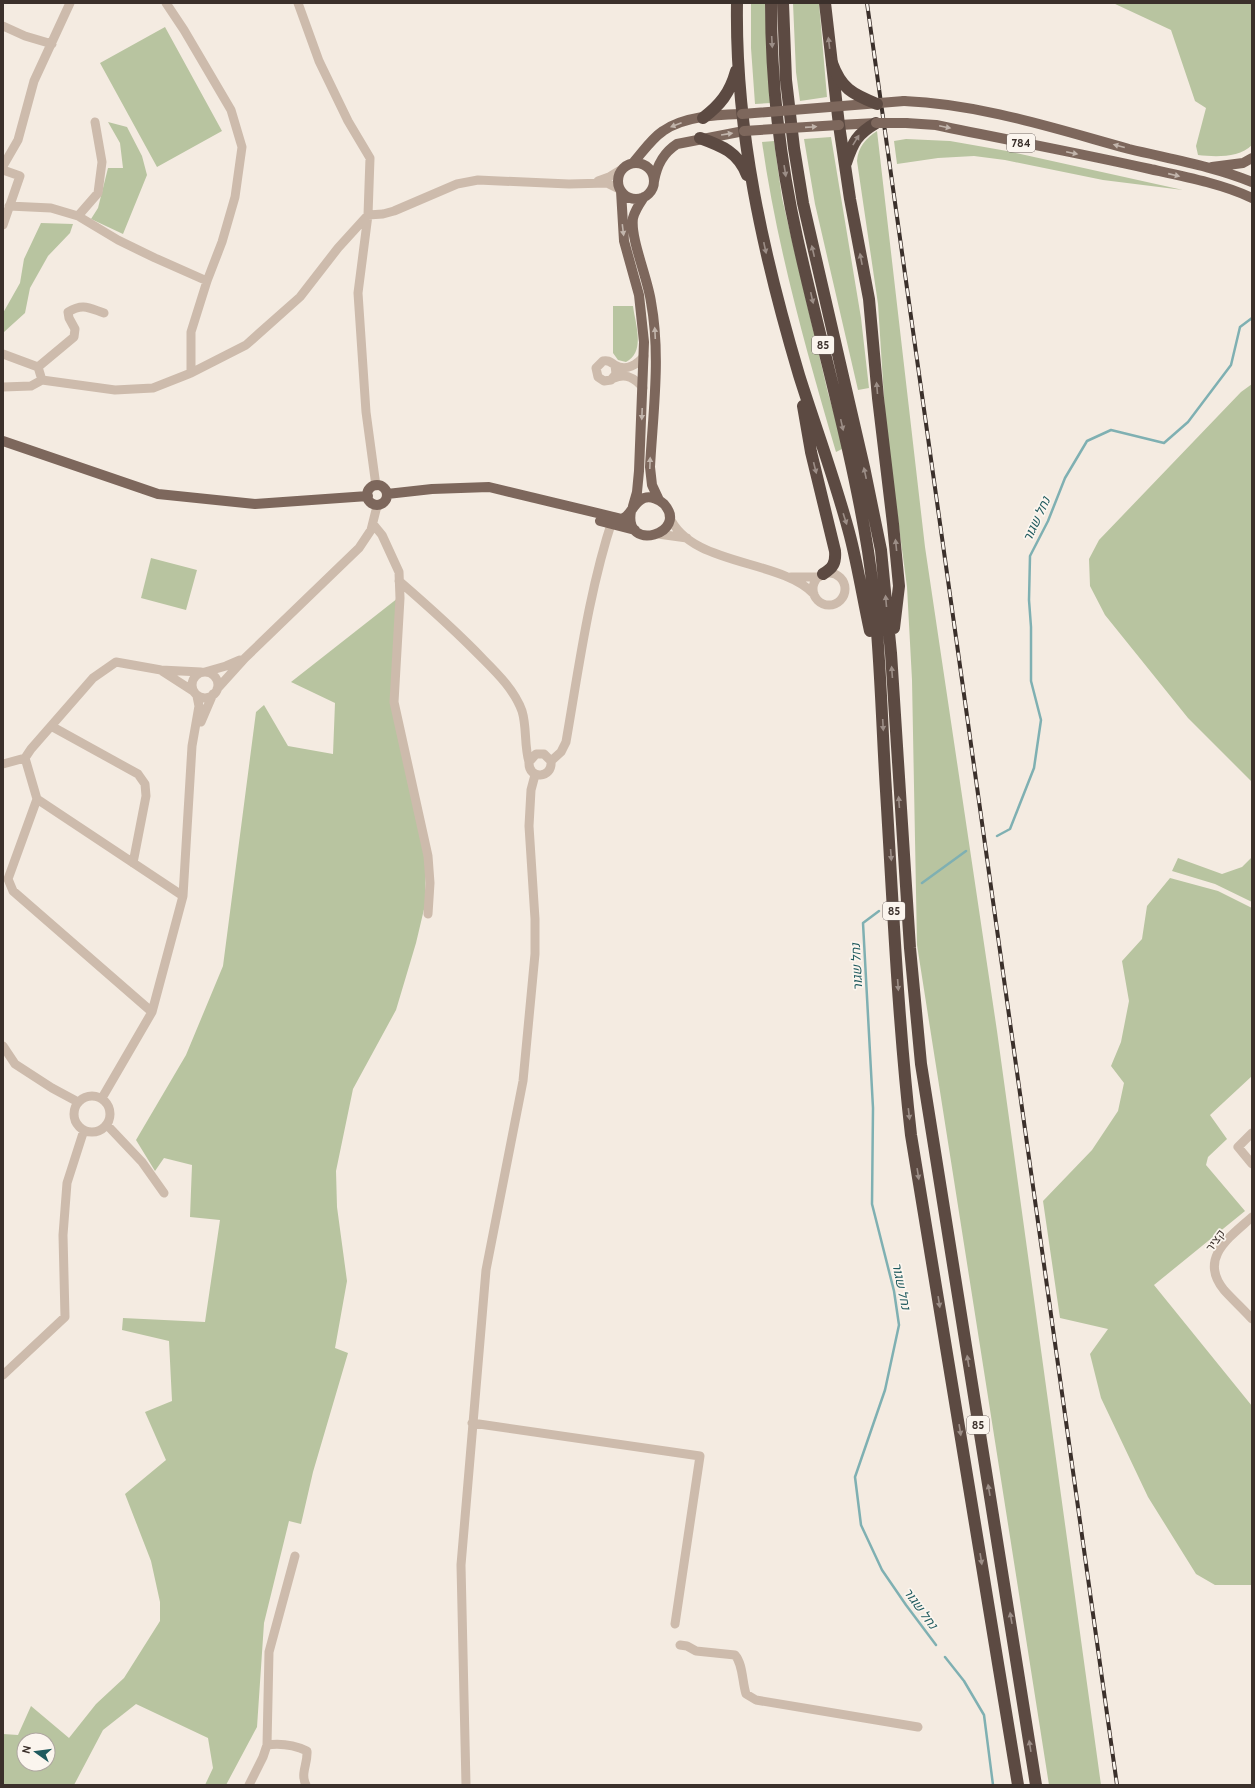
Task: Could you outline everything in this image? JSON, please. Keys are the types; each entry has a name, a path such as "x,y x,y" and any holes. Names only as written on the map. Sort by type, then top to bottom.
{"highway":[{"path":"737,3 737,64 744,131 756,204 771,275 799,375 850,534 881,686"},
{"name":"85","path":"771,3 775,88 788,190 798,242 861,512 871,573 881,686 903,1055 911,1135 1018,1785"},
{"name":"85","path":"783,3 786,80 800,185 813,250 880,543 891,654 905,888 921,1064 1036,1785"},
{"path":"825,3 839,125 850,199 868,299 896,553 899,586 891,654"},
{"path":"832,63 844,87 876,104"},
{"path":"703,118 715,108 729,92 737,64"},
{"path":"845,166 850,150 857,137 867,128 876,123"},
{"path":"700,138 722,146 737,158 744,169 756,204"},
{"path":"799,375 807,434 836,558 833,567 821,576"}],"main road":[{"name":"784","path":"622,169 632,163 662,132 672,126 703,118 904,101 954,106 1000,115 1205,168 1252,182"},
{"name":"784","path":"659,500 652,485 650,467 656,353 654,319 648,284 633,229 633,217 644,197 650,192 657,168 665,154 677,144 700,138 744,131 876,123 936,125 1186,177 1251,195"},
{"path":"1205,168 1235,165 1252,158"},
{"path":"632,163 638,163 647,167 651,171 654,181"},
{"path":"622,169 617,180 620,190 624,241 641,308 644,356 639,471 637,492 630,520 635,530"},
{"path":"620,190 630,198 636,199 644,197"},
{"path":"3,441 84,470 158,494 255,504 368,496"},
{"path":"376,486 384,487 387,494 384,503 377,506 369,501 369,490 376,486"},
{"path":"387,494 432,489 489,487 530,497 612,521 646,536 658,534 667,525 669,516 666,506 659,500 646,498 637,502 622,519 612,521"}],"street":[{"path":"3,166 18,140 34,81 70,3"},
{"path":"166,3 184,30 231,110 242,147 235,197 222,242 207,281 191,332 191,373"},
{"path":"298,3 319,62 348,121 370,158 368,215 358,293 366,412 376,486"},
{"path":"3,26 25,36 52,44"},
{"path":"78,216 98,193 102,162 94,122"},
{"path":"591,183 609,177 622,169"},
{"path":"3,170 20,176 3,225"},
{"path":"3,386 31,386 42,380 115,390 153,388 191,373 246,345 300,297 338,248 368,215 384,214 394,211 445,189 468,181 488,179 569,184 607,183 620,190"},
{"path":"9,206 51,208 78,216 118,240 207,281"},
{"path":"38,367 74,338 75,329 69,318 68,312 77,306 88,307 104,313"},
{"path":"3,354 38,367"},
{"path":"643,388 637,380 628,376 614,378 608,381 601,380 596,371 598,365 603,361 609,361 614,365 631,367 639,362 644,356"},
{"path":"614,365 616,371 614,378"},
{"path":"38,367 42,380"},
{"path":"161,670 195,693 207,698 245,658 359,548 373,524 377,506"},
{"path":"669,516 674,525 688,539 700,547 785,577 807,588 814,594 818,601 828,606 837,603 844,596 845,585 839,577 829,573 821,576 803,578 785,577"},
{"path":"399,581 450,625 507,685 522,710 526,749 530,769 535,774 542,776 550,769 551,762 561,752 566,742 584,635 612,521"},
{"path":"373,524 382,535 399,572 400,598 394,702 428,856 430,883 428,914"},
{"path":"658,534 688,539"},
{"path":"814,594 813,587 821,576"},
{"path":"3,764 25,758 93,678 116,662 161,670 203,672 226,666 245,658"},
{"path":"192,746 202,717 215,691 215,677 203,672"},
{"path":"102,1098 152,1012 183,896 192,746 199,706 193,680 203,672"},
{"path":"51,726 138,774 144,784 146,796 133,863"},
{"path":"529,762 533,756 540,754 547,756 551,762"},
{"path":"25,758 37,799 8,879 13,890 152,1012"},
{"path":"466,1785 461,1565 486,1270 523,1081 535,954 535,919 529,826 531,790 535,774"},
{"path":"37,799 183,896"},
{"path":"3,1046 15,1064 78,1102"},
{"path":"87,1096 97,1096 102,1098 110,1108 110,1120 96,1132 84,1130 79,1127 74,1117 74,1112 78,1102 87,1096"},
{"path":"106,1125 142,1162 164,1193"},
{"path":"3,1376 65,1317 63,1235 67,1183 84,1130"},
{"path":"1252,1133 1238,1147 1252,1164"},
{"name":"קציר","path":"1250,1314 1222,1287 1215,1273 1214,1263 1218,1253 1227,1240 1252,1216"},
{"path":"472,1423 700,1456 675,1624"},
{"path":"248,1785 264,1757 267,1745 269,1652 295,1556"},
{"path":"680,1645 687,1646 696,1651 735,1655 739,1660 742,1682 746,1694 756,1700 918,1728"},
{"path":"267,1745 279,1743 307,1751 308,1759 304,1770 303,1779 306,1785"}],"green space":[{"path":"751,3 765,3 771,103 755,104 751,48"},
{"path":"793,3 819,3 827,97 800,101 796,72"},
{"path":"1113,3 1252,3 1252,145 1240,152 1226,156 1198,155 1196,146 1206,108 1195,101 1171,30"},
{"path":"165,27 222,131 157,167 100,63"},
{"path":"108,122 127,127 142,156 147,175 123,234 91,219 98,208 108,168 123,168 120,143"},
{"path":"877,131 925,547 997,1031 1101,1785 1049,1785 917,945 912,680 907,587 886,429 878,304 857,161 859,151 863,143"},
{"path":"831,137 861,318 869,388 858,390 815,204 804,139"},
{"path":"906,139 950,141 1007,151 1183,190 1103,180 1005,160 974,156 938,158 897,164 894,141"},
{"path":"774,141 782,198 828,393 844,448 836,452 793,298 768,181 762,142"},
{"path":"41,223 73,224 70,233 48,256 30,288 25,313 4,332 3,313 20,283 24,259"},
{"path":"613,306 633,306 638,344 632,357 626,362 618,360 613,353"},
{"path":"1252,384 1252,782 1188,718 1105,615 1090,586 1089,559 1099,540 1241,392"},
{"path":"151,558 197,570 186,610 141,598"},
{"path":"398,598 396,711 426,858 425,905 416,943 396,1010 353,1089 336,1171 337,1207 347,1281 335,1348 348,1353 313,1472 301,1524 289,1521 264,1623 257,1727 226,1785 205,1785 213,1768 208,1738 136,1704 103,1730 74,1785 3,1785 3,1734 16,1735 16,1772 56,1772 56,1732 19,1732 31,1706 69,1738 96,1704 124,1678 160,1621 160,1602 151,1561 125,1494 166,1460 145,1412 172,1401 169,1341 122,1330 123,1318 205,1322 220,1220 190,1217 192,1165 164,1158 155,1171 136,1140 186,1055 223,966 256,712 264,705 288,746 333,754 335,703 291,682"},
{"path":"1252,857 1252,902 1215,884 1172,871 1178,858 1222,874 1242,867"},
{"path":"1170,878 1218,891 1252,908 1252,1076 1210,1115 1227,1139 1208,1157 1206,1165 1245,1211 1154,1285 1252,1406 1252,1585 1215,1585 1196,1574 1148,1497 1101,1398 1090,1354 1108,1329 1060,1318 1043,1201 1092,1150 1118,1111 1124,1083 1111,1066 1121,1042 1129,1001 1122,961 1142,939 1147,906"}],"waterway":[{"name":"נחל שגור","path":"997,836 1010,829 1034,768 1041,720 1031,681 1031,627 1029,600 1030,556 1048,521 1065,478 1087,441 1111,430 1164,443 1188,422 1231,365 1240,327 1252,318"},
{"name":"נחל שגור","path":"922,883 966,851"},
{"name":"נחל שגור","path":"879,911 863,923 873,1108 872,1204 894,1291 899,1325 885,1390 855,1477 861,1525 882,1570 936,1645"},
{"name":"נחל שגור","path":"945,1657 964,1681 984,1715 993,1785"}],"railway":[{"path":"867,3 1117,1785"}]}
